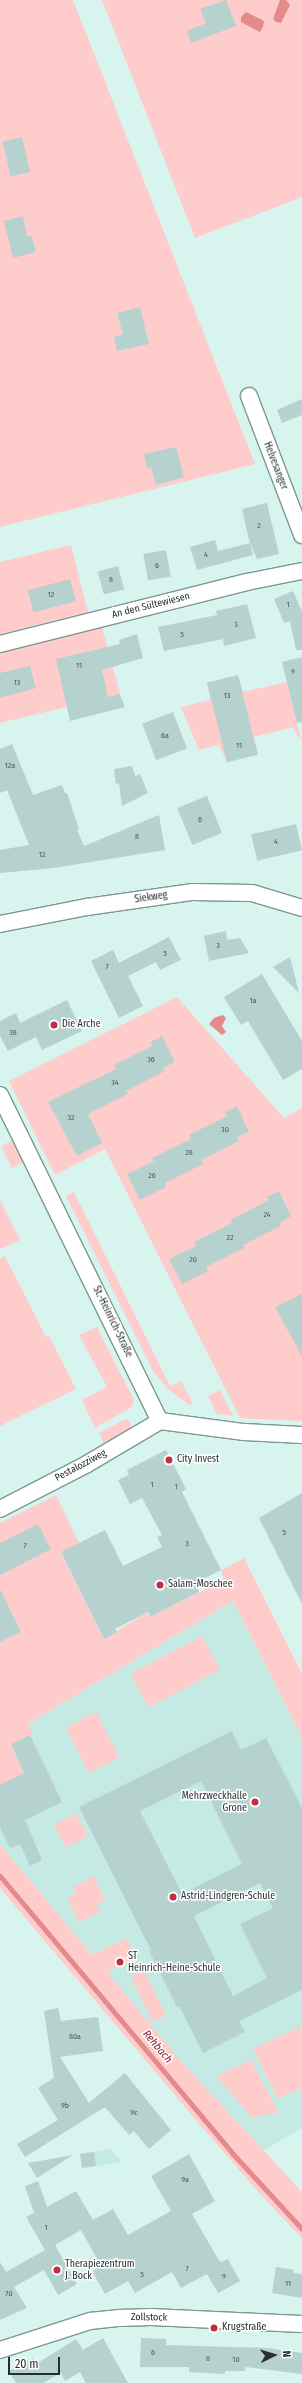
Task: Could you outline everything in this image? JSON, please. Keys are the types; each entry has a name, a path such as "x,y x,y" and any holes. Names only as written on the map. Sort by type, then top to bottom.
{"street":[{"name":"Helvesanger","path":"249,396 302,535"},
{"name":"An den Sültewiesen","path":"0,644 247,582 302,572"},
{"name":"Siekweg","path":"0,924 87,907 193,892 252,893 302,908"},
{"name":"St.-Heinrich-Straße","path":"0,1095 5,1120 160,1421"},
{"path":"160,1421 244,1432 302,1435"},
{"name":"Pestalozziweg","path":"0,1508 92,1461 160,1421"},
{"name":"Zollstock","path":"0,2350 90,2321 112,2318 151,2317 302,2324"}],"shaded area":[{"path":"0,0 73,0 255,464 0,527"},
{"path":"102,0 302,0 302,197 195,238"},
{"path":"280,0 286,0 290,5 281,23 276,22 273,19"},
{"path":"246,12 264,21 260,32 241,22 241,17"},
{"path":"71,545 88,612 0,634 0,562"},
{"path":"102,627 120,694 0,723 0,653"},
{"path":"238,675 243,692 287,682 301,739 297,736 294,727 254,737 258,755 227,762 219,745 199,750 181,707 211,700 207,683"},
{"path":"177,997 284,1118 302,1108 302,1421 240,1418 105,1149 55,1175 9,1081"},
{"path":"223,1015 226,1018 222,1026 226,1032 222,1035 209,1024 214,1018"},
{"path":"11,1141 17,1147 24,1162 12,1168 1,1146"},
{"path":"74,1192 170,1386 181,1381 193,1404 190,1405 169,1390 153,1371 66,1196"},
{"path":"0,1200 20,1240 0,1249"},
{"path":"5,1256 46,1337 49,1336 76,1389 0,1426 0,1259"},
{"path":"97,1327 134,1400 132,1407 95,1428 82,1400 107,1387 79,1335"},
{"path":"220,1390 233,1416 217,1414 208,1396"},
{"path":"126,1419 131,1423 131,1429 105,1445 99,1433"},
{"path":"56,1495 79,1543 61,1553 104,1639 146,1613 150,1617 224,1580 221,1570 244,1558 302,1674 302,1738 233,1601 28,1724 33,1734 11,1744 24,1773 0,1785 0,1523"},
{"name":"Astrid-Lindgren-Schule","path":"233,1601 302,1738 302,2128 262,2151 180,2060 106,1972 127,1939 92,1955 0,1844 0,1785 24,1773 11,1744 28,1724"},
{"path":"202,1636 220,1670 148,1708 130,1674"},
{"path":"96,1712 119,1757 89,1773 66,1727"},
{"path":"76,1813 88,1836 66,1848 54,1825"},
{"path":"0,1844 92,1955 127,1938 136,1958 107,1972 180,2060 302,2192 302,2238 260,2194 201,2126 0,1888"},
{"path":"94,1876 105,1900 97,1904 100,1912 79,1922 67,1898 76,1894 72,1887"},
{"path":"144,1970 166,2015 152,2022 131,1977"},
{"path":"299,2027 302,2033 302,2087 278,2099 253,2049"},
{"path":"251,2060 278,2112 252,2118 216,2076"},
{"path":"111,2149 122,2162 82,2169 80,2154"}],"building":[{"path":"226,0 236,26 191,43 187,31 206,23 200,9"},
{"path":"22,137 30,172 11,177 3,141"},
{"path":"23,216 27,237 32,236 36,252 13,258 4,221"},
{"path":"140,307 149,344 117,351 114,337 123,334 117,313"},
{"path":"302,399 302,415 282,423 277,410"},
{"path":"176,447 184,477 156,485 151,467 147,468 144,454"},
{"path":"267,503 279,554 257,559 249,540 242,509"},
{"path":"215,540 218,551 250,543 253,555 197,570 190,547"},
{"path":"166,550 171,577 148,581 143,554"},
{"path":"118,566 124,589 104,595 98,571"},
{"path":"70,579 76,601 33,613 27,590"},
{"path":"293,591 302,611 302,650 296,650 290,621 284,623 274,599"},
{"path":"247,604 256,638 224,646 223,639 164,651 158,627 217,615 216,611"},
{"path":"137,634 143,658 102,670 108,697 120,694 125,707 70,721 56,659 120,644 119,640"},
{"path":"302,657 302,722 297,723 282,662"},
{"path":"30,666 36,688 0,698 0,673"},
{"path":"238,675 258,755 227,762 207,683"},
{"path":"173,712 187,748 156,760 142,724"},
{"path":"12,744 33,795 62,785 65,793 67,793 79,829 77,830 84,846 159,815 165,850 54,868 0,873 0,850 29,845 7,790 0,793 0,749"},
{"path":"132,766 135,776 140,774 148,793 122,806 119,783 116,784 114,769"},
{"path":"207,796 222,833 192,845 177,808"},
{"path":"296,824 302,850 257,861 251,834"},
{"path":"226,931 227,940 240,938 249,953 209,961 204,936"},
{"path":"169,937 181,960 160,970 156,962 128,976 143,1006 119,1018 91,961 113,950 119,963"},
{"path":"290,957 299,993 273,967"},
{"path":"262,974 302,1041 302,1069 283,1080 248,1021 241,1025 224,997"},
{"name":"Die Arche","path":"67,1000 82,1031 42,1050 36,1037 8,1051 0,1036 0,1021 16,1013 20,1023"},
{"path":"162,1036 175,1062 163,1068 165,1071 126,1091 128,1094 88,1114 102,1143 77,1156 48,1102 116,1069 114,1065 152,1046 151,1042"},
{"path":"237,1106 249,1132 237,1137 239,1141 201,1160 203,1164 165,1183 166,1187 140,1200 127,1174 154,1161 152,1158 191,1139 189,1135 227,1116 225,1112"},
{"path":"279,1191 291,1216 280,1223 281,1226 243,1245 244,1248 206,1267 208,1271 182,1284 169,1259 196,1246 194,1242 232,1223 230,1220 269,1200 267,1197"},
{"path":"302,1294 302,1356 275,1307"},
{"path":"166,1450 186,1489 182,1492 221,1570 195,1583 199,1592 150,1617 148,1612 115,1629 117,1632 104,1639 61,1552 105,1530 123,1566 162,1547 157,1537 162,1535 142,1498 130,1504 118,1480 129,1475 127,1470"},
{"path":"302,1493 302,1604 259,1518"},
{"path":"38,1524 51,1549 0,1575 0,1543"},
{"path":"0,1589 21,1632 0,1642"},
{"path":"232,1731 241,1750 266,1738 302,1808 302,1990 239,2021 245,2032 203,2053 179,2006 177,2007 149,1951 151,1950 79,1807","holes":["201,1781 242,1864 182,1894 140,1811","260,1883 273,1908 240,1924 267,1978 233,1996 194,1916"]},
{"path":"30,1735 62,1802 25,1820 42,1860 30,1866 20,1844 10,1848 0,1827 0,1785 24,1773 11,1744"},
{"path":"58,2008 61,2021 98,2017 103,2051 60,2057 89,2103 125,2073 171,2130 149,2149 134,2131 129,2135 105,2107 25,2157 17,2144 58,2120 38,2088 54,2078 44,2011"},
{"path":"94,2152 96,2166 82,2168 80,2154"},
{"path":"189,2154 215,2201 192,2214 218,2259 221,2262 228,2259 240,2281 218,2293 207,2274 181,2288 172,2272 135,2293 128,2281 105,2294 92,2271 101,2266 81,2230 55,2245 77,2284 58,2295 44,2270 14,2287 27,2308 0,2320 0,2262 6,2272 45,2250 26,2217 34,2213 25,2186 38,2181 47,2207 76,2191 93,2220 113,2209 128,2235 171,2211 151,2176"},
{"path":"73,2155 37,2178 28,2163"},
{"path":"276,2267 294,2270 293,2273 302,2274 302,2298 272,2293"},
{"path":"103,2338 128,2383 86,2383 80,2372 65,2381 61,2373 43,2383 16,2383 9,2371 33,2358 36,2364 76,2339 83,2350"},
{"path":"141,2338 166,2339 166,2345 268,2348 302,2353 302,2374 245,2367 245,2371 225,2371 225,2374 189,2372 189,2367 140,2367"}],"waterway":[{"name":"Rehbach","path":"0,1876 233,2154 302,2229"}],"place":[{"name":"Die Arche","path":"54,1025"},
{"name":"City Invest","path":"169,1460"},
{"name":"Salam-Moschee","path":"160,1585"},
{"name":"Mehrzweckhalle Grone","path":"255,1802"},
{"name":"Astrid-Lindgren-Schule","path":"173,1897"},
{"name":"ST Heinrich-Heine-Schule","path":"120,1962"},
{"name":"Therapiezentrum J. Bock","path":"57,2270"},
{"name":"Krugstraße","path":"214,2328"}]}
